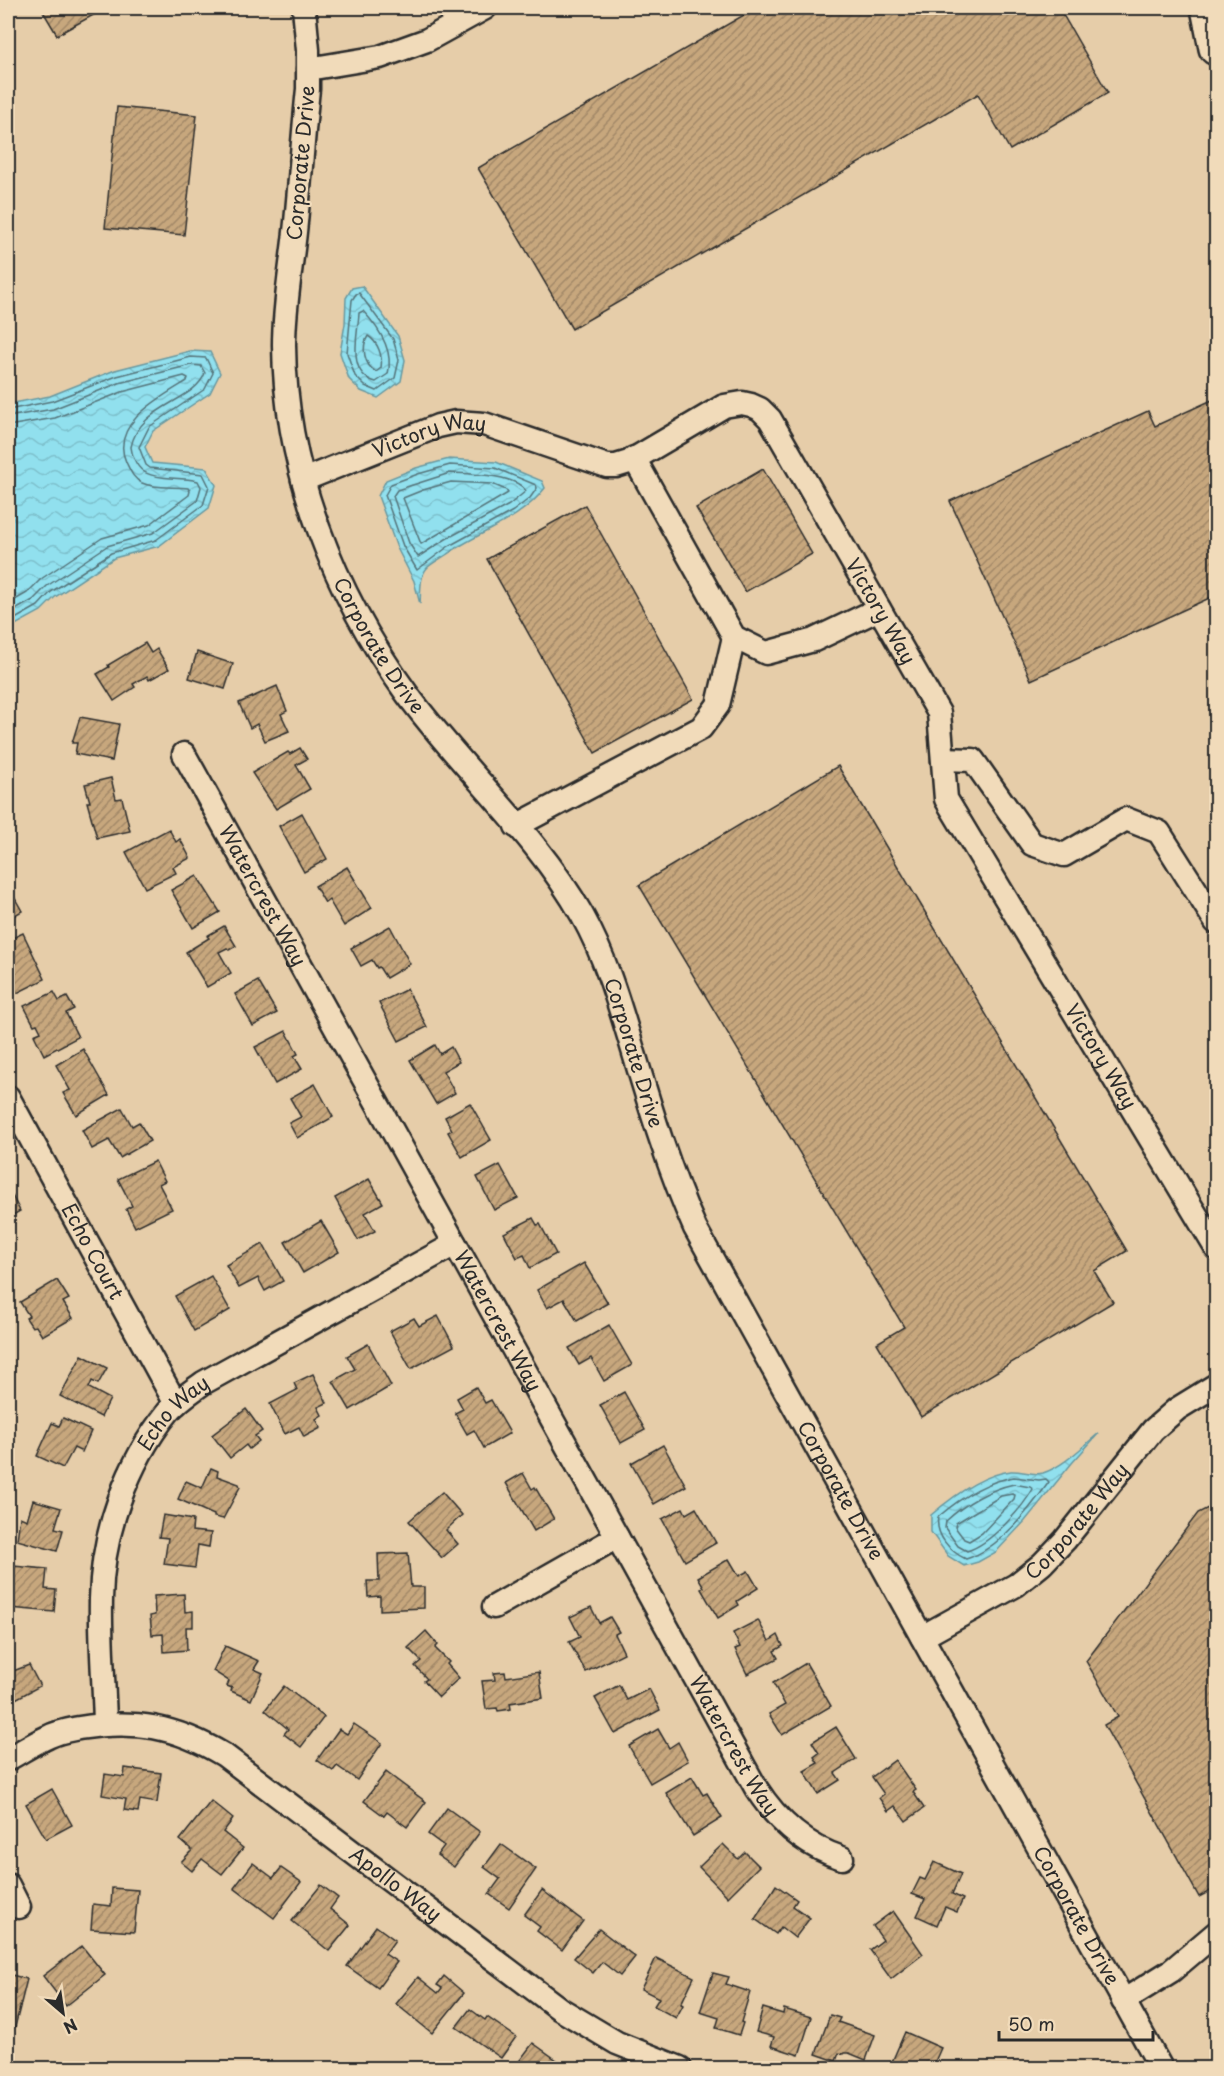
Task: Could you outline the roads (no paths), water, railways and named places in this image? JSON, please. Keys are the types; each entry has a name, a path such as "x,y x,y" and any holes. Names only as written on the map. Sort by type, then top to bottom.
{"highway":[{"path":"1208,8 1216,48"}],"street":[{"name":"Corporate Drive","path":"304,8 308,69 301,171 284,342 285,381 290,421 303,480 328,552 371,638 396,679 431,726 562,883 596,942 614,986 663,1150 695,1228 1161,2068"},
{"path":"308,69 380,57 428,40 485,8"},
{"name":"Victory Way","path":"303,480 438,426 456,422 484,424 607,466 621,465 724,406 742,403 760,409 770,419 939,713 946,799 1216,1248"},
{"path":"634,458 734,637 766,653 814,639 879,609"},
{"path":"516,826 700,728 718,705 734,637"},
{"name":"Watercrest Way","path":"184,753 766,1804 800,1838 842,1858"},
{"path":"943,759 972,760 1032,844 1053,852 1064,855 1126,819 1159,832 1216,922"},
{"name":"Echo Court","path":"8,1097 14,1126 176,1404"},
{"name":"Echo Way","path":"105,1724 101,1600 106,1551 118,1504 133,1468 153,1431 176,1404 203,1383 455,1244"},
{"name":"Corporate Way","path":"922,1637 1016,1586 1036,1570 1065,1540 1153,1430 1177,1408 1216,1385"},
{"path":"494,1607 617,1537"},
{"name":"Apollo Way","path":"8,1759 49,1736 72,1729 105,1724 134,1724 190,1737 224,1755 544,1998 617,2043 680,2068"},
{"path":"8,1886 19,1907"},
{"path":"1123,2001 1172,1971 1216,1932"}],"water":[{"path":"362,286 398,336 405,360 401,381 378,398 361,391 349,379 340,353 345,324 346,298 352,288"},
{"path":"190,351 210,352 220,373 210,393 153,431 145,447 152,463 206,468 216,485 209,508 159,546 114,558 55,597 41,611 8,629 8,404 50,396 115,370"},
{"path":"449,459 496,462 542,481 545,488 535,500 511,518 427,568 422,580 420,604 414,581 397,548 378,496 386,480 416,468"},
{"path":"1099,1433 996,1552 978,1562 964,1566 948,1556 931,1532 931,1515 979,1481 1011,1471 1039,1474 1051,1470 1073,1456"}]}
